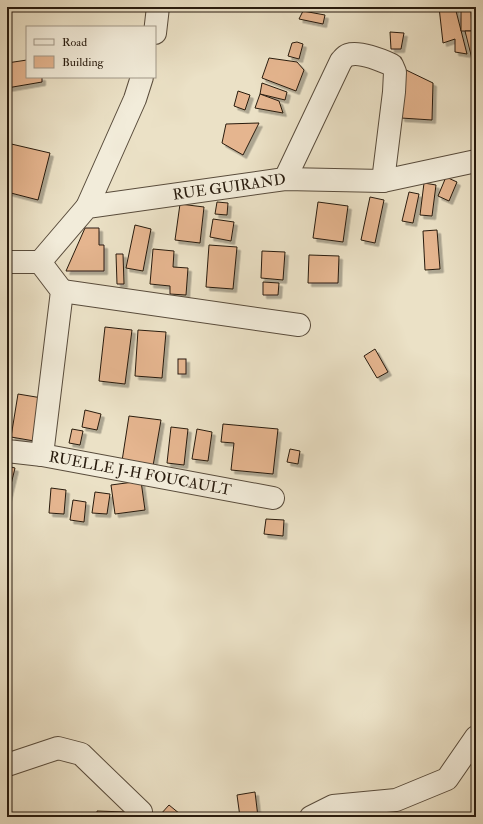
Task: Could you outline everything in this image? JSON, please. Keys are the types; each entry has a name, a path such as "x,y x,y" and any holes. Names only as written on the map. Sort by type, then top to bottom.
{"street":[{"path":"156,26 158,7"},
{"path":"285,179 340,61 347,55 356,54 381,60 392,65 395,72 383,182"},
{"path":"7,262 40,262 87,207 142,78"},
{"name":"RUE GUIRAND","path":"87,207 285,179 383,182 476,161"},
{"path":"40,262 62,291 42,454"},
{"path":"62,291 299,325"},
{"name":"RUELLE J-H FOUCAULT","path":"7,451 42,454 273,498"},
{"path":"311,817 333,806 396,800 447,778 476,737"},
{"path":"7,765 58,748 82,754 141,812"}],"building":[{"path":"439,7 455,7 467,54 455,52 455,39 443,43"},
{"path":"461,9 471,10 472,31 461,31"},
{"path":"303,11 325,15 323,24 299,19"},
{"path":"465,31 472,31 476,40 476,57 472,59"},
{"path":"390,32 404,33 401,49 391,49"},
{"path":"297,42 303,44 299,59 288,56 292,43"},
{"path":"269,58 297,62 304,70 296,91 262,78"},
{"path":"26,60 26,78 42,78 42,82 7,88 7,63"},
{"path":"404,69 433,83 432,120 401,118"},
{"path":"262,83 287,92 285,100 260,94"},
{"path":"238,91 250,95 245,110 234,106"},
{"path":"260,94 279,101 283,113 255,108"},
{"path":"259,123 243,155 222,143 226,124"},
{"path":"7,143 50,153 38,200 7,192"},
{"path":"446,177 457,182 449,201 438,196"},
{"path":"424,183 436,185 432,216 420,215"},
{"path":"409,192 419,194 413,223 402,221"},
{"path":"370,197 384,200 375,243 361,240"},
{"path":"217,202 228,203 227,215 215,214"},
{"path":"318,202 348,206 343,242 313,238"},
{"path":"180,204 204,207 200,243 175,240"},
{"path":"213,219 234,222 231,241 210,237"},
{"path":"135,225 151,229 143,271 126,268"},
{"path":"85,228 99,228 99,245 104,245 104,271 66,271"},
{"path":"437,230 440,269 425,270 423,231"},
{"path":"209,245 237,247 233,289 206,287"},
{"path":"153,249 174,251 173,267 188,268 186,295 170,294 170,286 150,284"},
{"path":"262,251 285,252 283,280 261,278"},
{"path":"116,254 123,254 124,284 117,284"},
{"path":"309,255 339,256 338,283 308,283"},
{"path":"263,282 279,283 278,295 263,295"},
{"path":"105,327 132,330 125,384 99,381"},
{"path":"138,330 166,332 162,378 135,376"},
{"path":"375,349 388,372 377,378 364,356"},
{"path":"178,359 186,359 186,374 178,374"},
{"path":"18,394 48,399 40,442 11,437"},
{"path":"85,410 101,414 97,430 82,427"},
{"path":"129,416 161,420 153,466 122,461"},
{"path":"223,424 278,429 273,474 231,470 234,443 221,442"},
{"path":"171,427 188,429 184,465 167,463"},
{"path":"72,429 83,431 80,445 69,443"},
{"path":"197,429 212,432 208,461 192,459"},
{"path":"290,449 300,451 298,464 287,462"},
{"path":"7,466 15,468 7,501"},
{"path":"141,481 145,510 115,514 111,485"},
{"path":"51,488 66,490 64,514 49,513"},
{"path":"95,492 110,494 107,514 92,513"},
{"path":"73,500 86,502 84,522 70,520"},
{"path":"266,519 284,520 283,536 264,534"},
{"path":"255,792 258,817 240,817 237,795"},
{"path":"169,805 180,814 177,817 162,817 160,815"},
{"path":"97,811 126,812 126,817 97,817"}]}
